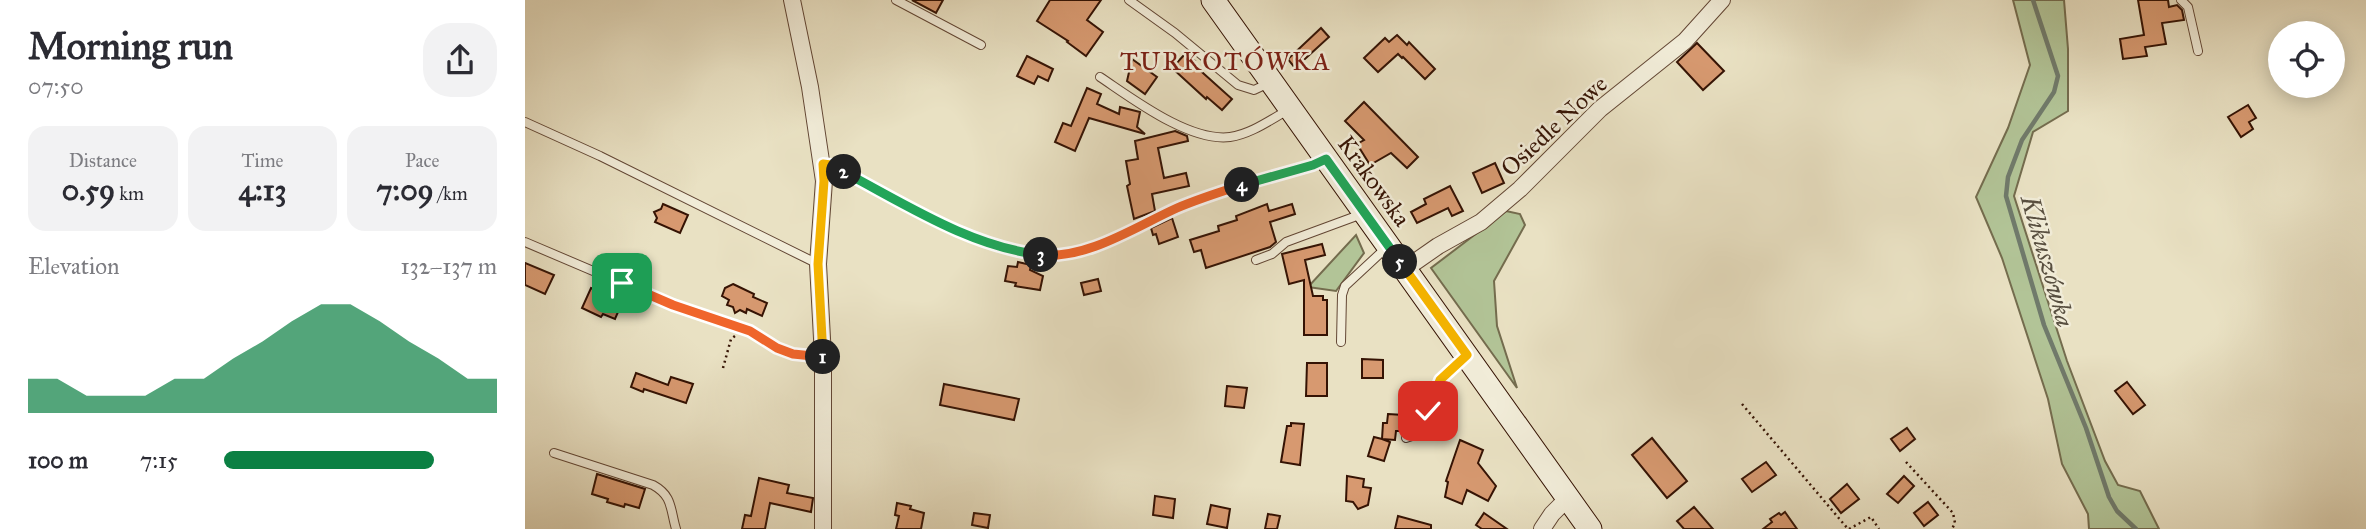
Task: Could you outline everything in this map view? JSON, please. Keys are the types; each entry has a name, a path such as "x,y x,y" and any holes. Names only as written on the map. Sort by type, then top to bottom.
{"main road":[{"name":"Krakowska","path":"1213,0 1590,529"}],"street":[{"path":"792,0 824,181 818,264 823,357 823,529"},
{"name":"Osiedle Nowe","path":"1405,269 1438,246 1481,222 1520,189 1600,109 1685,41 1721,0"},
{"path":"1542,529 1552,514 1569,498"}],"lane":[{"path":"896,0 981,45"},
{"path":"1129,0 1175,33 1238,85 1254,90 1271,82"},
{"path":"2181,0 2188,7 2198,51"},
{"path":"1100,77 1149,110 1207,135 1230,137 1243,134 1291,109"},
{"path":"525,122 600,156 818,264"},
{"path":"823,164 831,165 937,221 986,243 1014,251 1045,255 1070,253 1108,241 1201,198 1326,159"},
{"path":"1256,260 1272,254 1286,242 1366,213"},
{"path":"525,242 673,305 750,331 777,348 793,354 823,357"},
{"path":"1341,342 1342,295 1345,286 1389,246"},
{"path":"1406,438 1421,433 1440,380 1467,355"},
{"path":"554,453 653,485 663,491 670,502 676,529"}],"path":[{"path":"723,368 731,339 740,331 750,331"},
{"path":"1742,404 1848,529 1871,517 1879,529"},
{"path":"1906,463 1953,513 1955,523 1952,529"}],"green space":[{"path":"2013,0 2064,0 2068,49 2068,111 2033,132 2014,196 2067,361 2105,461 2118,485 2140,491 2159,529 2089,529 2088,514 2062,464 2048,399 2002,258 1976,197 2008,128 2030,65"},
{"path":"1506,211 1520,214 1525,225 1494,281 1497,326 1517,388 1431,268"},
{"path":"1356,235 1364,253 1336,291 1308,287"}],"building":[{"path":"912,0 943,0 936,13"},
{"path":"1050,0 1101,0 1087,20 1103,32 1086,56 1037,21"},
{"path":"2138,0 2168,0 2169,7 2177,5 2182,10 2184,20 2162,23 2166,44 2145,47 2147,56 2123,59 2120,39 2144,35"},
{"path":"1321,28 1329,37 1295,68 1288,59"},
{"path":"1397,35 1407,45 1409,42 1435,69 1425,79 1398,54 1378,72 1364,58 1385,38 1389,42"},
{"path":"1697,43 1724,71 1703,90 1677,62"},
{"path":"1186,53 1195,61 1193,64 1232,99 1222,110 1172,68"},
{"path":"1027,56 1053,69 1048,81 1038,76 1034,84 1017,76"},
{"path":"1132,59 1157,77 1145,94 1127,81"},
{"path":"1087,88 1101,94 1097,104 1119,114 1120,107 1140,112 1137,127 1145,134 1089,118 1075,151 1055,142 1063,123 1071,126"},
{"path":"1364,102 1418,157 1407,168 1391,153 1370,165 1357,144 1364,140 1345,121"},
{"path":"2248,105 2256,118 2249,122 2253,129 2241,137 2228,117"},
{"path":"1175,131 1187,136 1188,141 1158,148 1164,178 1186,173 1189,186 1152,194 1155,211 1134,219 1127,186 1130,184 1126,161 1138,159 1135,141"},
{"path":"1495,163 1504,183 1482,193 1473,173"},
{"path":"1450,186 1463,211 1452,216 1448,208 1417,223 1411,212 1426,204 1424,199"},
{"path":"663,204 688,215 680,233 655,222 657,218 654,212 661,209"},
{"path":"1267,204 1269,211 1292,204 1295,214 1270,222 1276,242 1270,247 1206,268 1201,250 1194,252 1190,240 1219,231 1218,226 1237,220 1236,216"},
{"path":"1172,218 1178,237 1159,244 1151,228"},
{"path":"1322,244 1325,255 1305,260 1313,296 1323,296 1323,300 1327,300 1327,335 1304,335 1304,280 1289,284 1282,254"},
{"path":"1018,262 1031,265 1030,270 1043,276 1040,290 1015,286 1016,283 1005,281 1008,266 1017,267"},
{"path":"525,263 554,275 545,294 525,285"},
{"path":"1098,279 1101,291 1084,295 1081,283"},
{"path":"733,284 767,303 762,316 747,309 746,313 740,310 735,313 733,307 727,305 729,300 722,296 725,288"},
{"path":"591,288 621,305 615,319 603,314 601,317 582,308"},
{"path":"1362,359 1383,360 1383,378 1362,378"},
{"path":"1307,363 1327,363 1327,396 1306,396"},
{"path":"636,373 668,385 671,377 693,384 686,403 631,387"},
{"path":"2127,382 2145,405 2133,414 2115,391"},
{"path":"944,384 1019,399 1014,420 940,405"},
{"path":"1227,386 1247,388 1244,408 1225,406"},
{"path":"1388,414 1419,416 1416,428 1403,427 1403,431 1396,431 1395,440 1382,439 1383,423 1387,423"},
{"path":"1291,423 1304,424 1300,465 1281,462 1287,426 1291,426"},
{"path":"1907,428 1915,439 1900,451 1891,439"},
{"path":"1374,437 1390,442 1384,461 1368,456"},
{"path":"1652,438 1687,481 1667,498 1632,455"},
{"path":"1460,440 1483,450 1478,463 1496,486 1488,501 1467,490 1462,504 1445,497 1446,481"},
{"path":"1766,462 1776,475 1752,492 1742,479"},
{"path":"597,474 645,489 639,508 607,502 608,499 592,494"},
{"path":"1347,476 1364,479 1363,487 1371,488 1368,505 1358,509 1353,502 1346,501"},
{"path":"1904,476 1914,486 1898,503 1887,494"},
{"path":"759,478 789,485 787,493 813,498 811,512 770,503 765,529 742,529 745,515 751,516"},
{"path":"1847,484 1859,499 1841,513 1830,499"},
{"path":"1155,496 1175,499 1173,518 1153,515"},
{"path":"1928,502 1938,515 1924,526 1914,513"},
{"path":"897,503 924,513 921,529 896,529 899,516 895,515"},
{"path":"1211,505 1230,509 1227,528 1207,524"},
{"path":"1694,507 1713,529 1684,529 1677,521"},
{"path":"1785,512 1797,529 1763,529 1772,522 1770,519"},
{"path":"974,513 990,515 988,528 972,525"},
{"path":"1484,513 1507,529 1482,529 1476,525"},
{"path":"1268,514 1280,516 1277,529 1265,529"},
{"path":"1398,516 1431,525 1431,529 1395,529"}],"waterway":[{"name":"Klikuszówka","path":"2033,0 2058,76 2054,92 2022,140 2008,177 2006,196 2044,325 2086,428 2109,497 2117,511 2136,529"}],"district":[{"name":"TURKOTÓWKA","path":"1226,61"}],"route":[{"path":"622,283 673,305 750,331 777,348 793,354 823,357 818,264 823,164 831,165 937,221 986,243 1014,251 1045,255 1070,253 1108,241 1201,198 1326,159 1467,355 1440,380 1428,411"}]}
